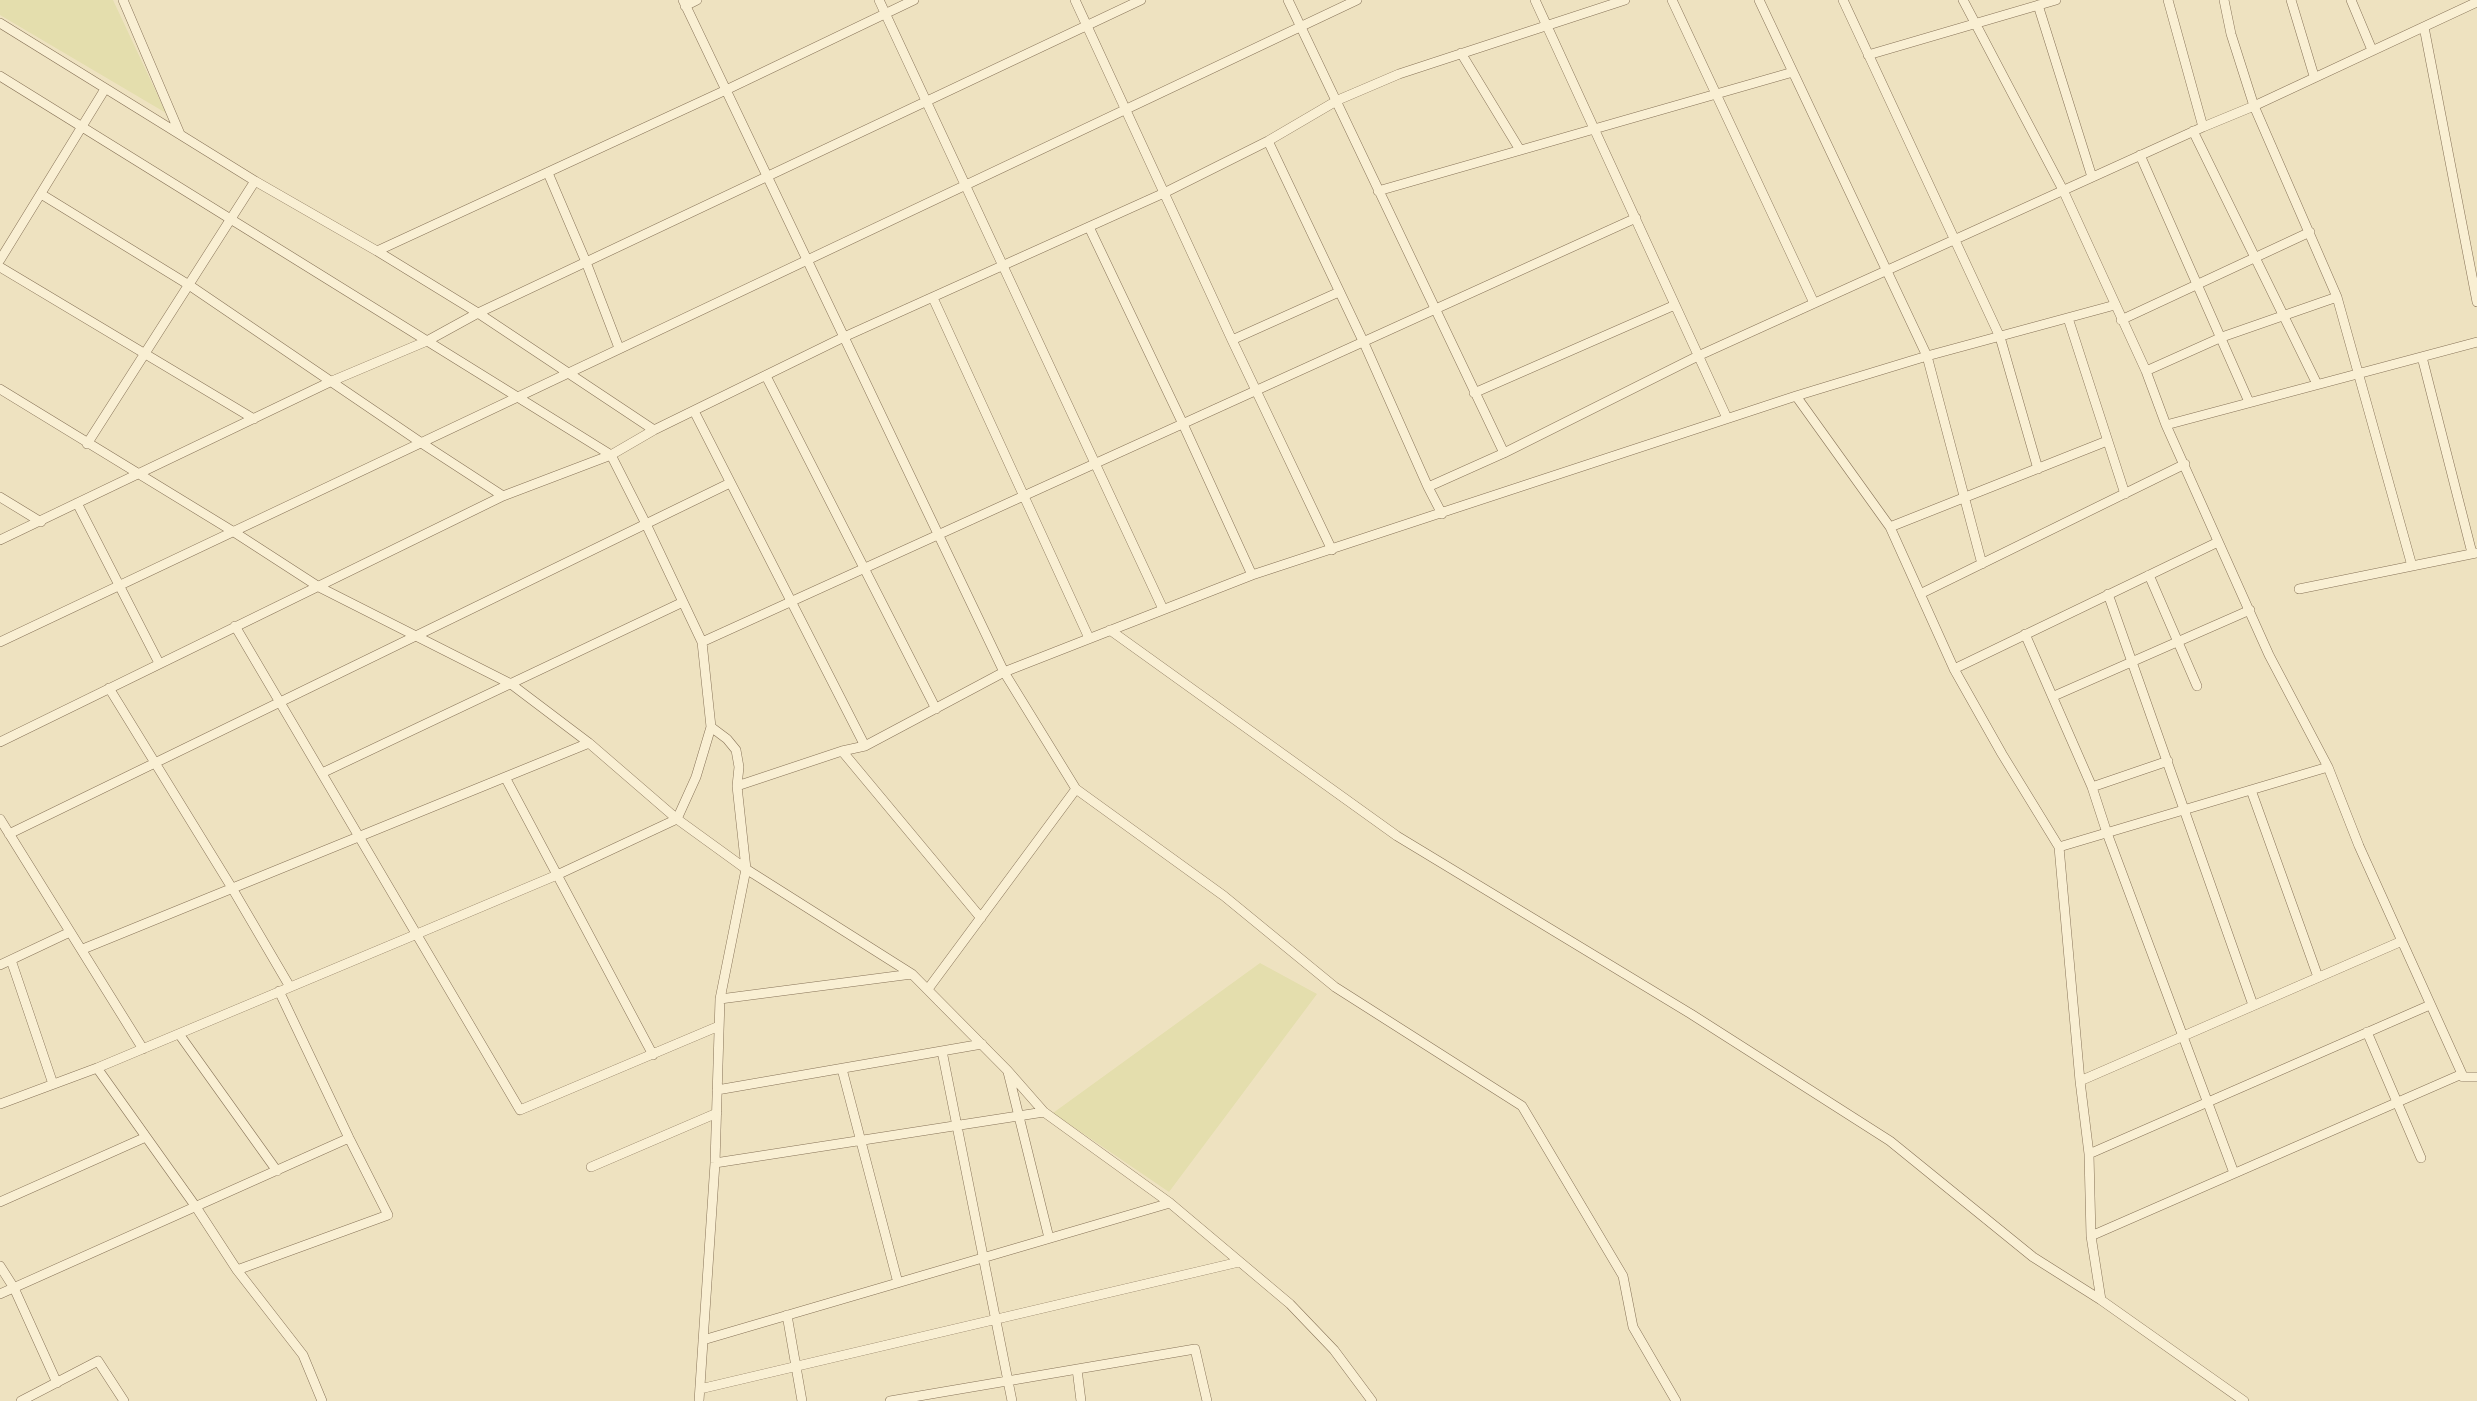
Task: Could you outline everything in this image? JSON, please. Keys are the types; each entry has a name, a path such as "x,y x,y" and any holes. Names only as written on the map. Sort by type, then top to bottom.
{"street":[{"path":"123,0 180,134"},
{"path":"697,0 684,3 1004,672 1076,789 1224,896 1335,987 1522,1106 1623,1276 1633,1327 1676,1401"},
{"path":"878,0 1163,609"},
{"path":"377,251 914,0"},
{"path":"1076,0 1232,341 1332,550"},
{"path":"0,540 332,381 427,341 478,313 1141,0"},
{"path":"1289,0 1504,453"},
{"path":"0,642 1357,0"},
{"path":"1535,0 1727,418"},
{"path":"0,742 503,496 611,454 654,430 844,337 1164,192 1268,141 1338,100 1399,74 1625,0"},
{"path":"1672,0 1814,303"},
{"path":"1759,0 1927,356 1982,564"},
{"path":"1843,0 2000,337 2038,468"},
{"path":"1963,0 2063,190 2146,371 2166,425 2269,655 2328,767 2359,846 2463,1077 2477,1077"},
{"path":"1868,55 2056,0"},
{"path":"2168,0 2203,127"},
{"path":"2224,0 2231,34 2253,106 2337,297 2412,566"},
{"path":"2291,0 2314,76"},
{"path":"2351,0 2372,50"},
{"path":"1428,487 1504,453 1698,356 2253,106 2424,27 2459,5 2477,2"},
{"path":"2038,5 2092,177"},
{"path":"0,23 255,181 478,313 654,430"},
{"path":"2424,27 2477,302"},
{"path":"1461,53 1520,150"},
{"path":"1378,191 1793,72"},
{"path":"0,1104 97,1068 417,934 557,875 677,819 696,777 711,727 702,642 611,454 1,79"},
{"path":"0,260 105,89"},
{"path":"2193,131 2317,384"},
{"path":"1268,141 1442,514"},
{"path":"2140,155 2249,402"},
{"path":"548,173 619,348"},
{"path":"88,444 255,181"},
{"path":"41,194 189,285 503,496"},
{"path":"702,642 1636,218"},
{"path":"1089,227 1252,575"},
{"path":"2121,320 2310,232"},
{"path":"0,267 254,419"},
{"path":"1232,341 1339,292"},
{"path":"2146,371 2222,337 2337,297"},
{"path":"933,298 1089,638"},
{"path":"1474,393 1675,305"},
{"path":"737,786 842,751 865,747 1004,672 1252,575 1796,396 1927,356 2115,305"},
{"path":"2068,318 2125,494"},
{"path":"2166,425 2477,342"},
{"path":"2299,589 2474,553 2423,357"},
{"path":"766,376 936,709"},
{"path":"0,389 234,531 319,587 512,684 589,743 677,819 746,869 912,974 1008,1070 1044,1112 1170,1203 1290,1304 1334,1350 1372,1401"},
{"path":"1796,396 1890,527 1954,669 2059,847 2089,1154 2091,1236 2101,1300"},
{"path":"694,411 865,747"},
{"path":"1890,527 2107,441"},
{"path":"1920,594 2185,464"},
{"path":"9,834 730,483"},
{"path":"0,497 41,522"},
{"path":"77,503 159,663"},
{"path":"1954,669 2218,542"},
{"path":"2149,575 2197,686"},
{"path":"2108,594 2253,1005"},
{"path":"322,773 683,603"},
{"path":"2054,696 2249,610"},
{"path":"235,626 520,1110 719,1026"},
{"path":"1110,630 1397,836 1691,1014 1890,1141 2033,1257 2101,1300 2244,1401"},
{"path":"2025,634 2092,787 2234,1173"},
{"path":"109,688 290,987"},
{"path":"699,1401 715,1163 720,999 746,869 736,750 727,738 711,727"},
{"path":"83,949 589,743"},
{"path":"842,751 981,918"},
{"path":"2092,787 2168,761"},
{"path":"2059,847 2328,767"},
{"path":"505,777 653,1055"},
{"path":"928,989 1076,789"},
{"path":"2251,790 2318,977"},
{"path":"0,819 143,1049"},
{"path":"0,965 70,932"},
{"path":"2080,1081 2402,940"},
{"path":"11,960 53,1084"},
{"path":"720,999 912,974"},
{"path":"237,1270 388,1215 279,991"},
{"path":"2089,1154 2430,1005"},
{"path":"2367,1032 2421,1158"},
{"path":"179,1034 276,1171"},
{"path":"717,1090 982,1044"},
{"path":"942,1051 1012,1401"},
{"path":"97,1068 196,1207 237,1270 303,1354 322,1401"},
{"path":"842,1069 898,1283"},
{"path":"1008,1070 1048,1238"},
{"path":"2091,1236 2462,1074"},
{"path":"715,1163 1044,1112"},
{"path":"592,1167 717,1113"},
{"path":"0,1202 146,1136"},
{"path":"0,1294 349,1138"},
{"path":"703,1340 1170,1203"},
{"path":"700,1390 1239,1262"},
{"path":"0,1266 14,1288 57,1382"},
{"path":"787,1315 802,1401"},
{"path":"890,1401 941,1396 1009,1380 1195,1349 1207,1401"},
{"path":"21,1401 98,1362 124,1401"},
{"path":"1077,1369 1081,1401"}],"shaded area":[{"path":"0,0 113,0 166,113 0,15"},
{"path":"1260,963 1317,994 1169,1192 1053,1113"}]}
